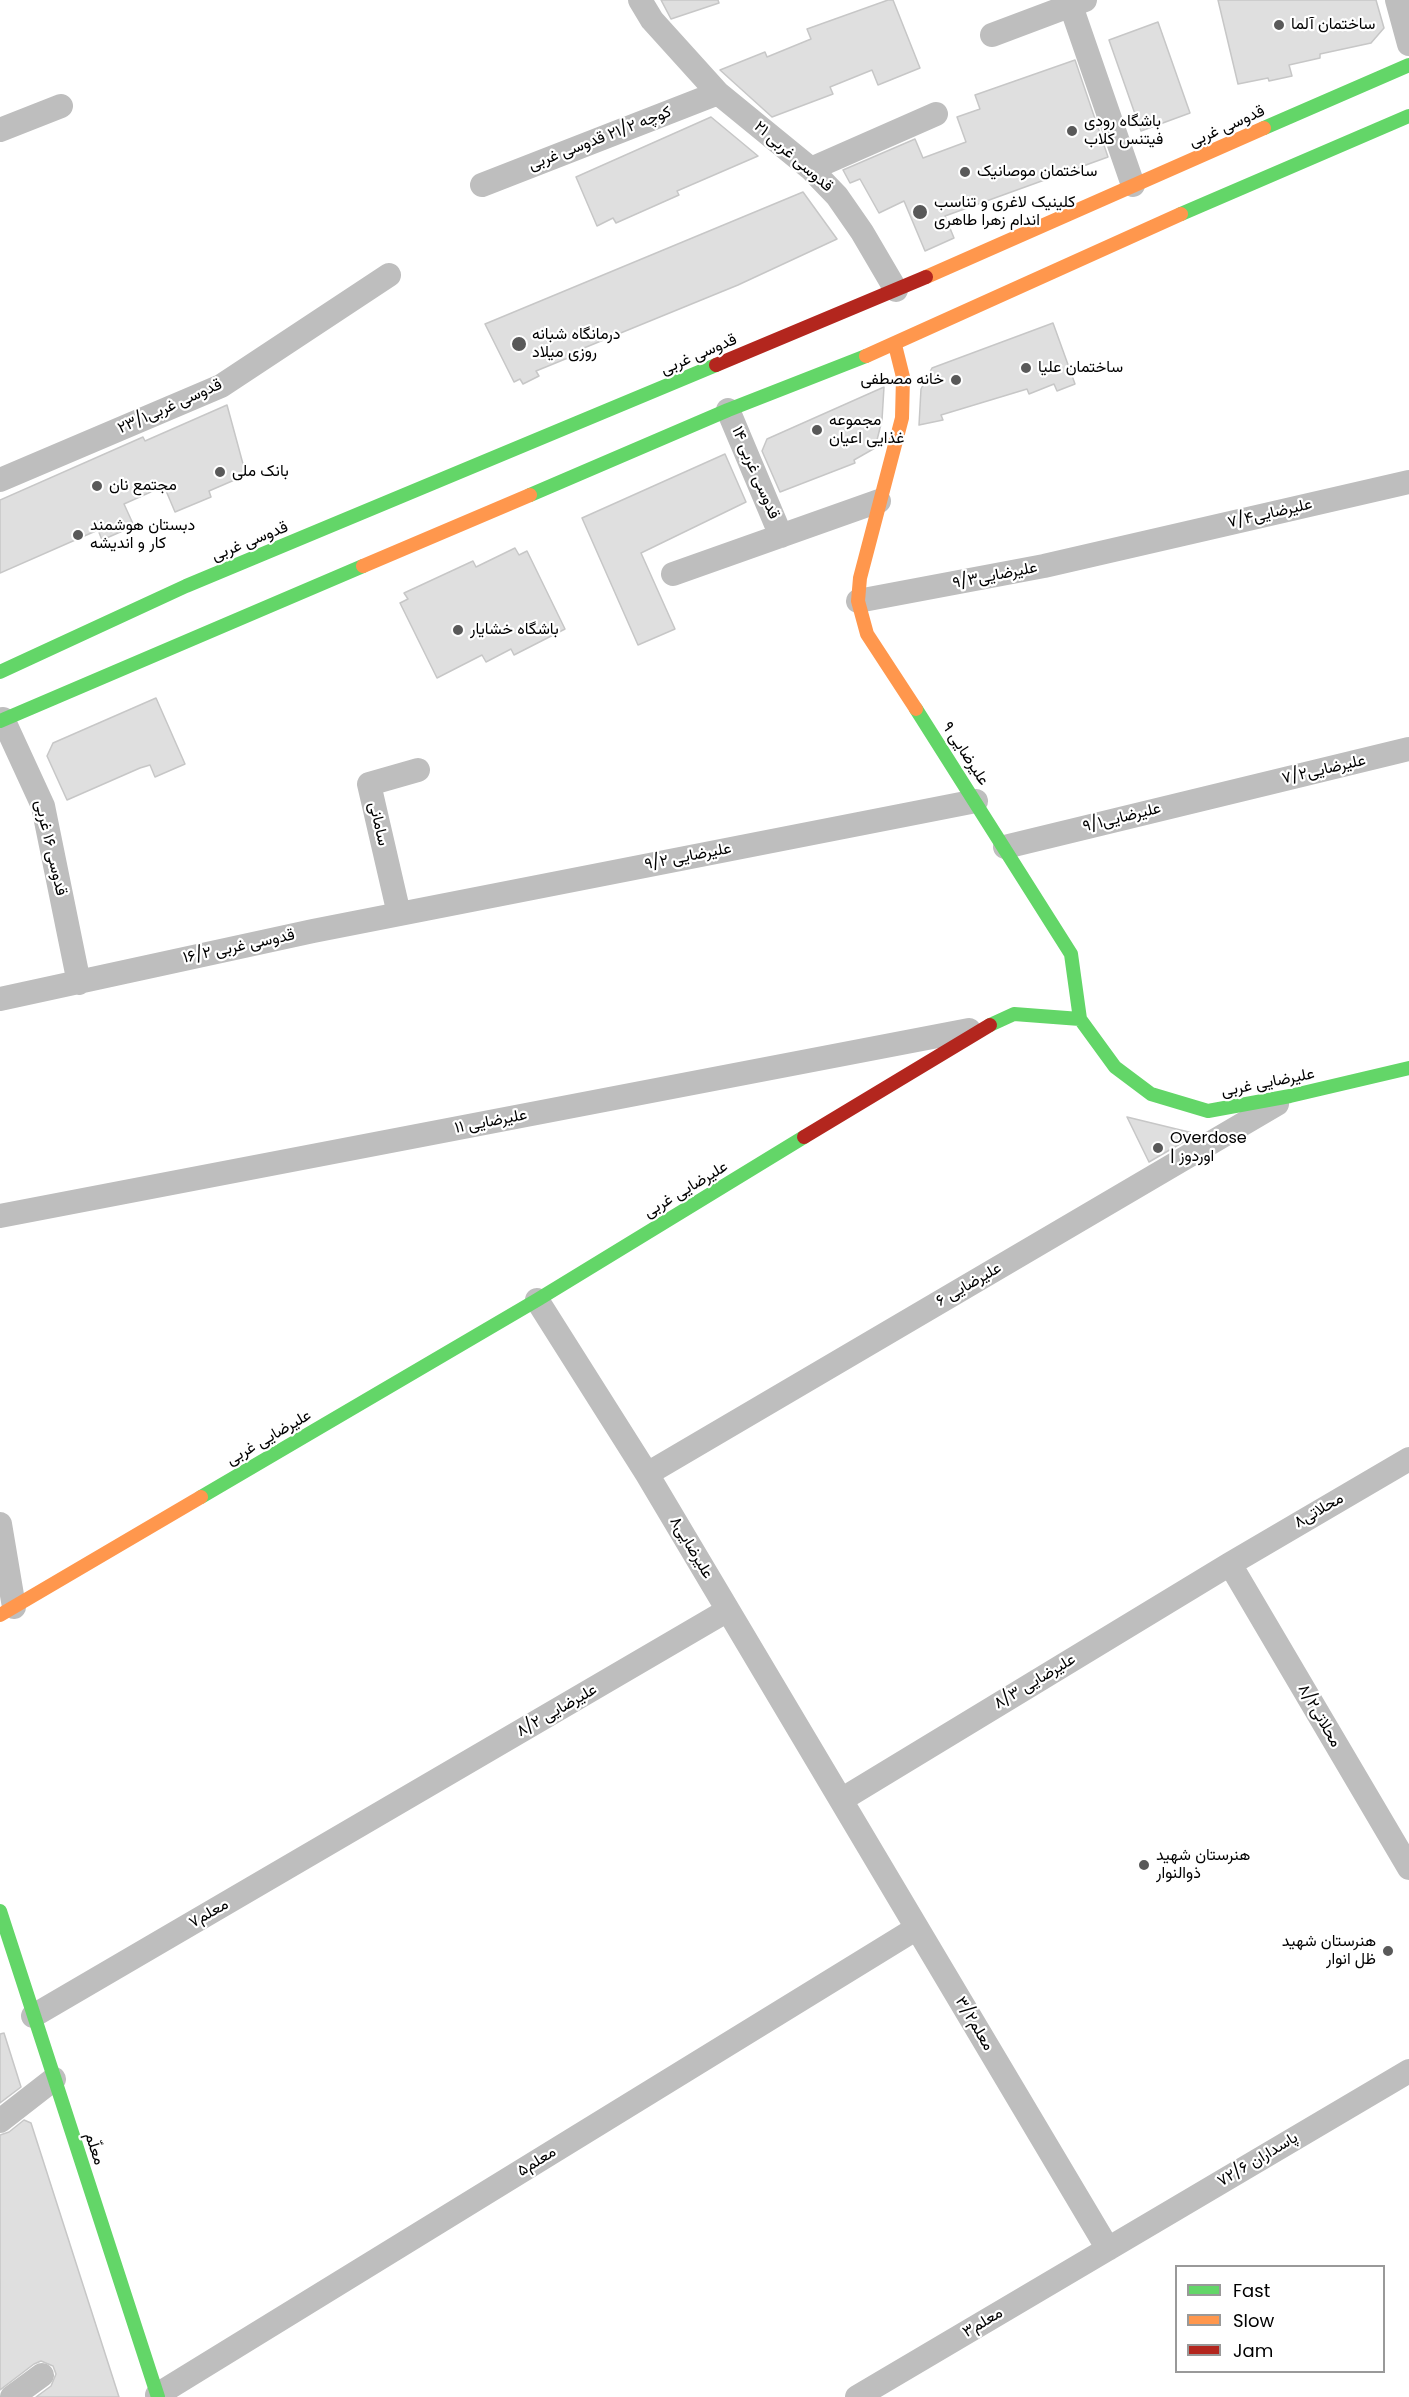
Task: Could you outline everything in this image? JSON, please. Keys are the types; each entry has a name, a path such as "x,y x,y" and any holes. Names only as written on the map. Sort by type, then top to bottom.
{"main road":[{"name":"قدوسی غربی","path":"0,672 186,586 896,290 1409,65"},
{"path":"1,720 728,411 895,345 1200,205 1409,116"},
{"name":"۹ علیرضایی","path":"895,345 903,377 902,418 860,578 858,602 867,634 976,801 1071,954 1080,1019"},
{"name":"علیرضایی غربی","path":"7,1611 537,1300 983,1028 1014,1014 1080,1019 1115,1067 1151,1094 1208,1112 1290,1096 1409,1068"},
{"name":"معلّم","path":"0,1911 157,2396"}],"street":[{"name":"۲۱ قدوسی غربی","path":"640,0 652,20 718,93 811,169 837,196 896,290"},
{"path":"1397,0 1409,44"},
{"path":"992,35 1078,3 1133,185"},
{"name":"کوچه ۲۱/۲ قدوسی غربی","path":"482,185 718,93"},
{"path":"0,130 61,106"},
{"path":"811,169 936,114"},
{"name":"قدوسی غربی۲۳/۱","path":"0,480 221,386 389,275"},
{"name":"۱۴ قدوسی غربی","path":"728,411 781,536"},
{"name":"علیرضایی۷/۴","path":"1131,546 1409,482"},
{"path":"673,574 879,501"},
{"name":"علیرضایی۹/۳","path":"858,602 1044,566 1131,546"},
{"name":"قدوسی ۱۶ غربی","path":"1,720 43,806 79,983"},
{"name":"علیرضایی۷/۲","path":"1238,790 1409,750"},
{"name":"سامانی","path":"399,914 369,784 418,770"},
{"name":"علیرضایی۹/۱","path":"1005,847 1238,790"},
{"name":"۹/۲ علیرضایی","path":"399,914 976,801"},
{"name":"۱۶/۲ قدوسی غربی","path":"0,999 399,914"},
{"name":"۱۱ علیرضایی","path":"0,1216 983,1028"},
{"name":"۶ علیرضایی","path":"647,1474 1290,1096"},
{"name":"علیرضایی۸","path":"537,1300 647,1474 840,1800"},
{"name":"محلاتی۸","path":"1230,1564 1409,1459"},
{"path":"0,1524 7,1611"},
{"name":"۸/۳ علیرضایی","path":"840,1800 1230,1564"},
{"name":"محلاتی۸/۲","path":"1230,1564 1409,1868"},
{"name":"علیرضایی ۸/۲","path":"385,1812 728,1610"},
{"name":"معلم۳/۲","path":"840,1800 1108,2249"},
{"name":"معلم۷","path":"33,2016 385,1812"},
{"name":"معلم۵","path":"157,2396 917,1928"},
{"name":"۷۲/۶ پاسداران","path":"1108,2249 1409,2071"},
{"path":"0,2121 54,2079"},
{"name":"معلم۳","path":"857,2397 1108,2249"},
{"path":"12,2397 42,2375"}],"building":[{"path":"661,0 718,0 719,3 671,19"},
{"path":"893,0 920,68 878,85 872,70 830,87 833,94 772,117 720,70 765,52 767,57 811,39 807,29"},
{"name":"ساختمان آلما","path":"1218,0 1376,0 1384,28 1371,43 1320,54 1320,58 1289,65 1292,76 1238,84"},
{"path":"1158,22 1190,113 1141,131 1109,40"},
{"path":"1075,60 1108,157 945,216 954,238 925,251 904,201 879,213 860,179 850,183 843,170 915,139 923,158 966,142 957,117 980,109 975,95"},
{"path":"711,117 758,156 677,191 679,195 616,223 613,218 597,226 576,177"},
{"path":"803,192 837,239 738,285 579,350 580,353 536,371 539,376 523,384 520,379 514,382 485,324"},
{"path":"1053,323 1075,384 1057,391 1054,384 1029,394 1027,389 941,415 943,420 919,425 921,389 932,368"},
{"path":"884,387 882,420 875,448 854,460 855,463 780,492 762,451 767,439"},
{"path":"227,405 246,475 209,491 211,497 175,512 164,486 124,504 134,526 102,540 98,530 0,573 0,500 143,437 145,441"},
{"path":"725,454 746,502 641,553 675,629 638,645 582,518"},
{"path":"515,548 519,555 527,551 565,629 514,655 511,649 486,662 482,655 437,678 400,603 408,599 404,593 473,561 476,567"},
{"path":"156,698 185,764 155,777 150,765 140,768 67,800 47,756 53,743"},
{"name":"Overdose | اوردوز","path":"1127,1117 1197,1134 1149,1162"},
{"path":"4,2033 21,2087 0,2103 0,2034"},
{"path":"24,2120 31,2123 119,2397 36,2397 51,2386 56,2374 53,2366 41,2361 0,2390 0,2135 9,2132"}],"traffic: fast":[{"path":"1264,128 1409,65"},
{"path":"1181,214 1409,116"},
{"path":"530,495 728,410 866,356"},
{"path":"0,672 186,586 716,365"},
{"path":"0,721 363,566"},
{"path":"916,709 1071,954 1080,1019"},
{"path":"990,1025 1014,1014 1080,1019 1115,1067 1151,1094 1208,1111 1290,1096 1409,1068"},
{"path":"201,1497 537,1300 804,1137"},
{"path":"0,1911 158,2397"}],"traffic: slow":[{"path":"926,277 1264,128"},
{"path":"866,356 1181,214"},
{"path":"895,345 903,377 902,418 860,578 858,601 867,634 916,709"},
{"path":"363,566 530,495"},
{"path":"0,1615 201,1497"}],"traffic: jam":[{"path":"716,365 926,277"},
{"path":"804,1137 990,1025"}],"place":[{"name":"ساختمان آلما","path":"1279,25"},
{"name":"باشگاه رودی فیتنس کلاب","path":"1072,131"},
{"name":"ساختمان موصانیک","path":"965,172"},
{"name":"کلینیک لاغری و تناسب اندام زهرا طاهری","path":"920,212"},
{"name":"درمانگاه شبانه روزی میلاد","path":"519,344"},
{"name":"ساختمان علیا","path":"1026,368"},
{"name":"خانه مصطفی","path":"956,380"},
{"name":"مجموعه غذایی اعیان","path":"817,430"},
{"name":"بانک ملی","path":"220,472"},
{"name":"مجتمع نان","path":"97,486"},
{"name":"دبستان هوشمند کار و اندیشه","path":"78,535"},
{"name":"باشگاه خشایار","path":"458,630"},
{"name":"Overdose | اوردوز","path":"1158,1148"},
{"name":"هنرستان شهید ذوالنوار","path":"1144,1865"},
{"name":"هنرستان شهید ظل انوار","path":"1388,1951"}]}
